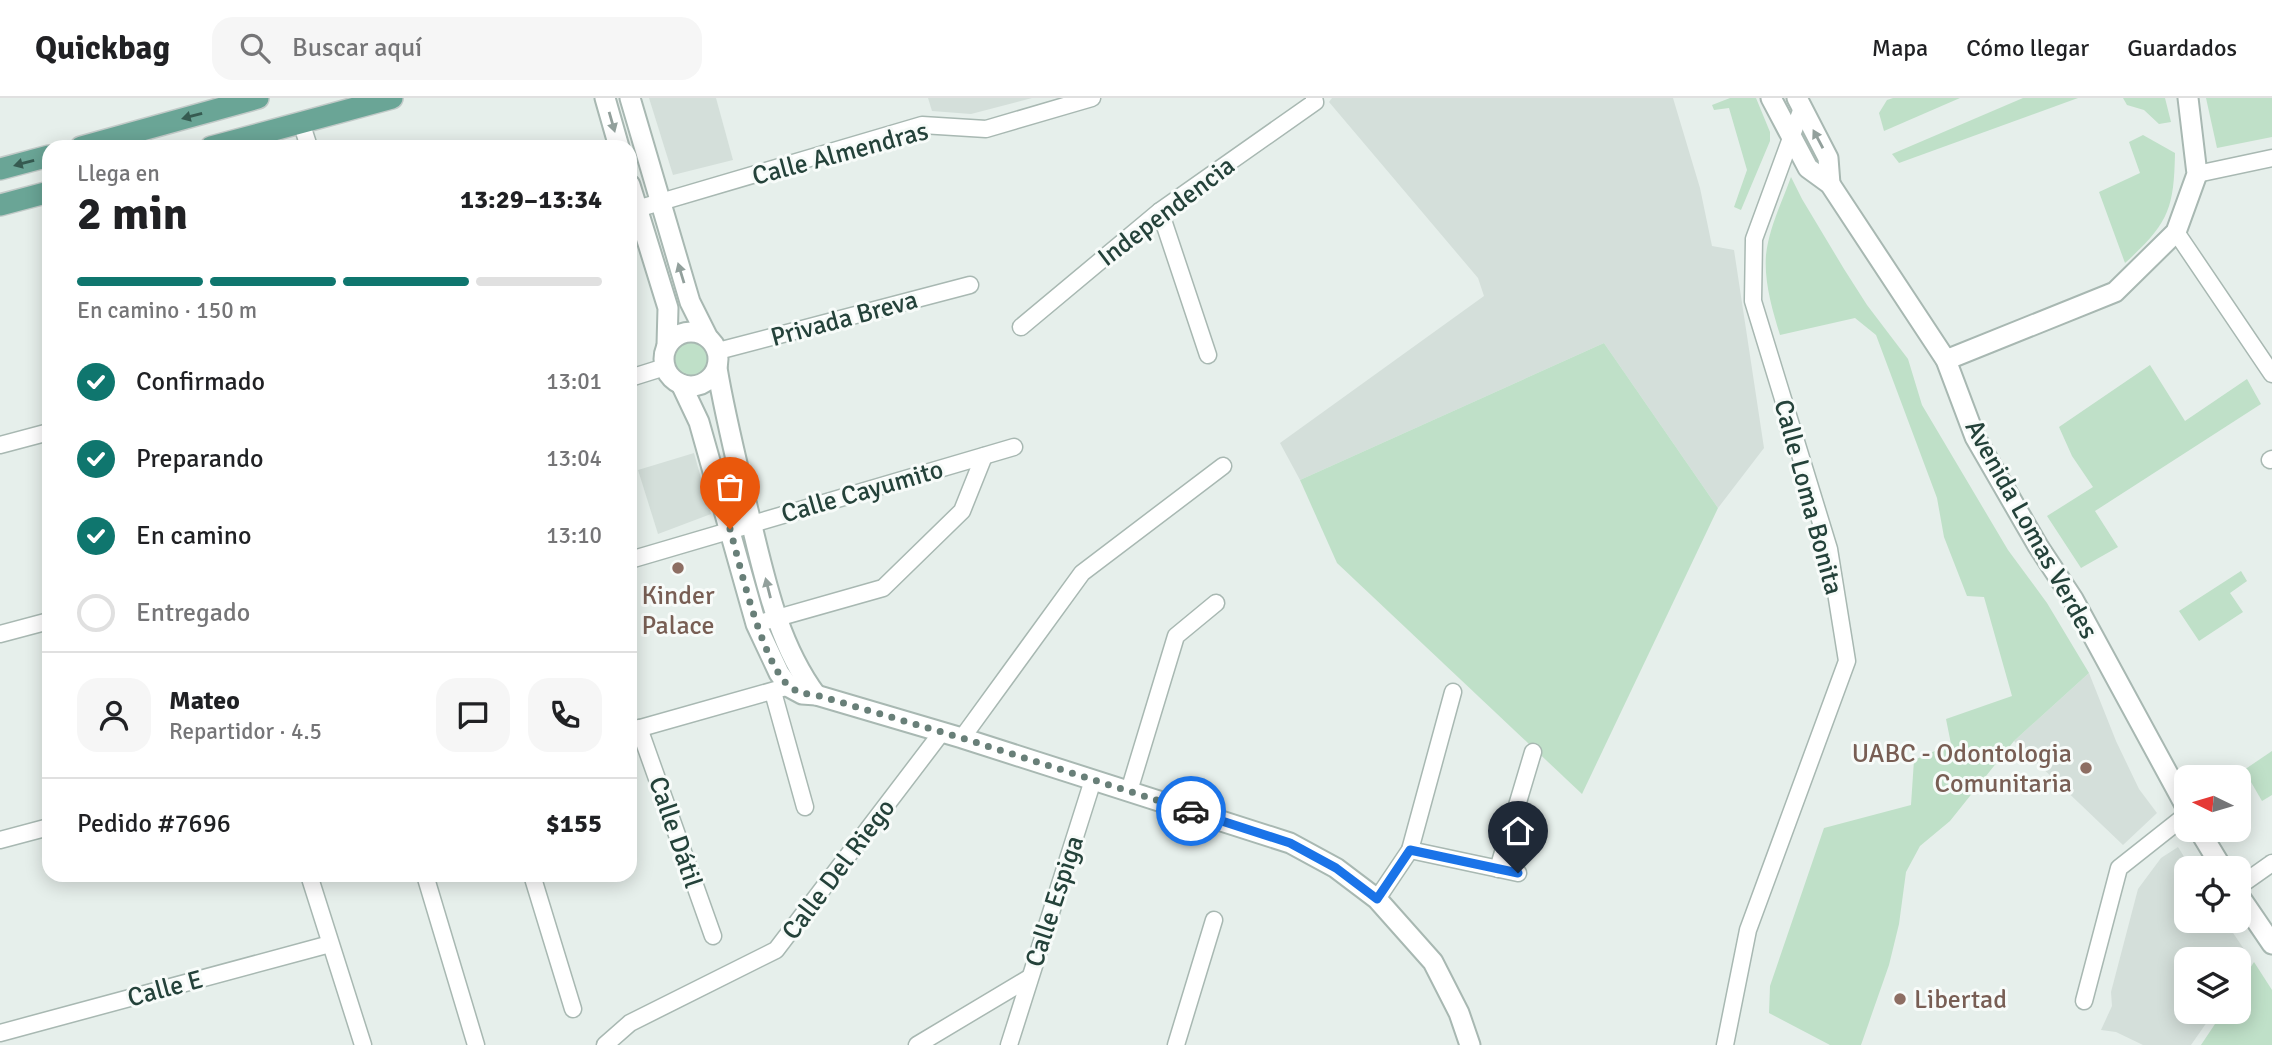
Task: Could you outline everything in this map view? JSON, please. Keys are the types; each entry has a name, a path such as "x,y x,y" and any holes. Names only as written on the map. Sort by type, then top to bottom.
{"main road":[{"path":"106,140 258,98"},
{"path":"236,140 392,98"},
{"path":"0,169 42,158"},
{"path":"0,205 42,194"}],"street":[{"path":"605,98 617,140"},
{"path":"630,98 690,302 714,352 724,408 796,689 805,807"},
{"name":"Calle Almendras","path":"637,209 922,125 986,128 1092,98"},
{"name":"Avenida Lomas Verdes","path":"1771,98 1808,168 1830,184 1946,360 1975,436 2038,546 2073,599 2174,785"},
{"path":"1946,360 2115,292 2176,232 2197,174 2188,98"},
{"name":"Independencia","path":"1020,327 1160,211 1315,100"},
{"name":"Avenida Lomas Verdes","path":"1799,103 1828,158 1830,184"},
{"name":"Calle Loma Bonita","path":"1725,1045 1748,930 1847,661 1829,549 1754,300 1754,239 1791,139 1799,103"},
{"path":"302,122 307,140"},
{"path":"2197,174 2272,158"},
{"path":"1160,211 1208,355"},
{"path":"637,219 668,308 665,367 674,380 681,384 698,386 707,382 714,352"},
{"path":"2176,232 2272,374"},
{"name":"Privada Breva","path":"714,352 970,285"},
{"path":"667,345 681,333 690,331 714,352"},
{"path":"637,376 665,367"},
{"path":"681,384 699,422 756,624 779,673 796,689 962,738 1290,843 1336,868 1377,899 1433,962 1459,1013 1470,1045"},
{"path":"0,445 42,434"},
{"name":"Calle Cayumito","path":"637,558 1014,447"},
{"path":"756,624 883,588 962,512 984,456"},
{"path":"962,738 1082,573 1223,466"},
{"path":"1129,792 1176,636 1216,603"},
{"path":"0,634 42,623"},
{"name":"Calle Dátil","path":"637,729 796,689"},
{"path":"1377,899 1410,850 1453,692"},
{"name":"Calle Del Riego","path":"605,1045 630,1023 776,950 942,732"},
{"name":"Calle Dátil","path":"637,734 713,936"},
{"path":"1497,869 1533,751"},
{"name":"Calle Espiga","path":"917,1045 1029,978 1093,780"},
{"path":"2084,1002 2119,868 2174,824"},
{"path":"0,840 42,829"},
{"path":"1410,850 1518,873"},
{"path":"2251,878 2272,863"},
{"path":"311,882 363,1045"},
{"path":"427,882 476,1045"},
{"path":"534,882 573,1009"},
{"path":"2251,913 2272,944"},
{"path":"1176,1045 1214,920"},
{"name":"Calle E","path":"0,1032 330,944"},
{"path":"1009,1045 1029,978"}],"shaded area":[{"path":"649,98 716,98 733,160 673,175"},
{"path":"928,98 1032,98 971,114 932,111"},
{"path":"1332,98 1673,98 1700,188 1712,246 1734,250 1764,448 1718,508 1604,343 1300,480 1280,443 1484,296 1478,278 1329,102"},
{"path":"694,453 711,514 658,534 638,470"},
{"name":"UABC - Odontologia Comunitaria","path":"2089,673 2116,741 2139,789 2157,813 2123,845 2014,741"},
{"path":"2178,847 2184,856 2174,856 2174,933 2233,933 2243,947 2174,947 2174,1024 2206,1024 2191,1045 2143,1045 2116,1032 2101,1030 2112,1006 2111,992 2138,889 2161,858"}],"green space":[{"path":"1730,98 1756,98 1770,132 1770,141 1741,210 1734,207 1747,170 1729,108 1714,110 1712,105"},
{"path":"1960,98 1884,131 1879,113 1887,100"},
{"path":"2023,98 2078,98 1899,163 1892,154"},
{"path":"2123,98 2165,98 2171,122 2159,124 2144,110 2127,105"},
{"path":"2206,98 2272,98 2272,137 2217,148"},
{"path":"2143,135 2175,153 2173,189 2166,215 2159,226 2125,263 2099,192 2140,173 2129,142"},
{"path":"1791,177 1867,305 1908,359 1922,405 2008,550 2047,603 2089,673 2014,741 1950,821 1920,846 1906,872 1899,924 1889,965 1861,1045 1830,1045 1769,1013 1770,986 1824,828 1911,805 1914,760 1951,744 1946,719 2012,696 1984,597 1967,596 1944,537 1937,498 1876,335 1855,318 1780,335 1767,285 1766,255 1773,225"},
{"path":"691,338 706,344 712,359 706,374 691,380 676,374 670,359 676,344"},
{"path":"1604,343 1718,508 1582,794 1337,563 1300,480"},
{"path":"2150,365 2185,421 2247,379 2261,404 2095,511 2118,547 2081,568 2047,516 2093,487 2072,456 2059,427"},
{"path":"2241,571 2247,581 2230,593 2243,612 2199,641 2179,611"},
{"path":"2272,751 2272,795 2262,801 2251,782 2251,765"},
{"path":"2254,962 2272,990 2272,1045 2201,1045 2215,1024 2251,1024 2251,967"}],"way so far":[{"path":"730,529 756,624 779,673 789,687 802,694 816,695 962,738 1191,811"}],"place":[{"name":"Kinder Palace","path":"678,568"},
{"name":"UABC - Odontologia Comunitaria","path":"2086,768"},
{"name":"Libertad","path":"1900,999"}],"route":[{"path":"1191,811 1290,843 1336,868 1377,899 1410,850 1518,873"}]}
